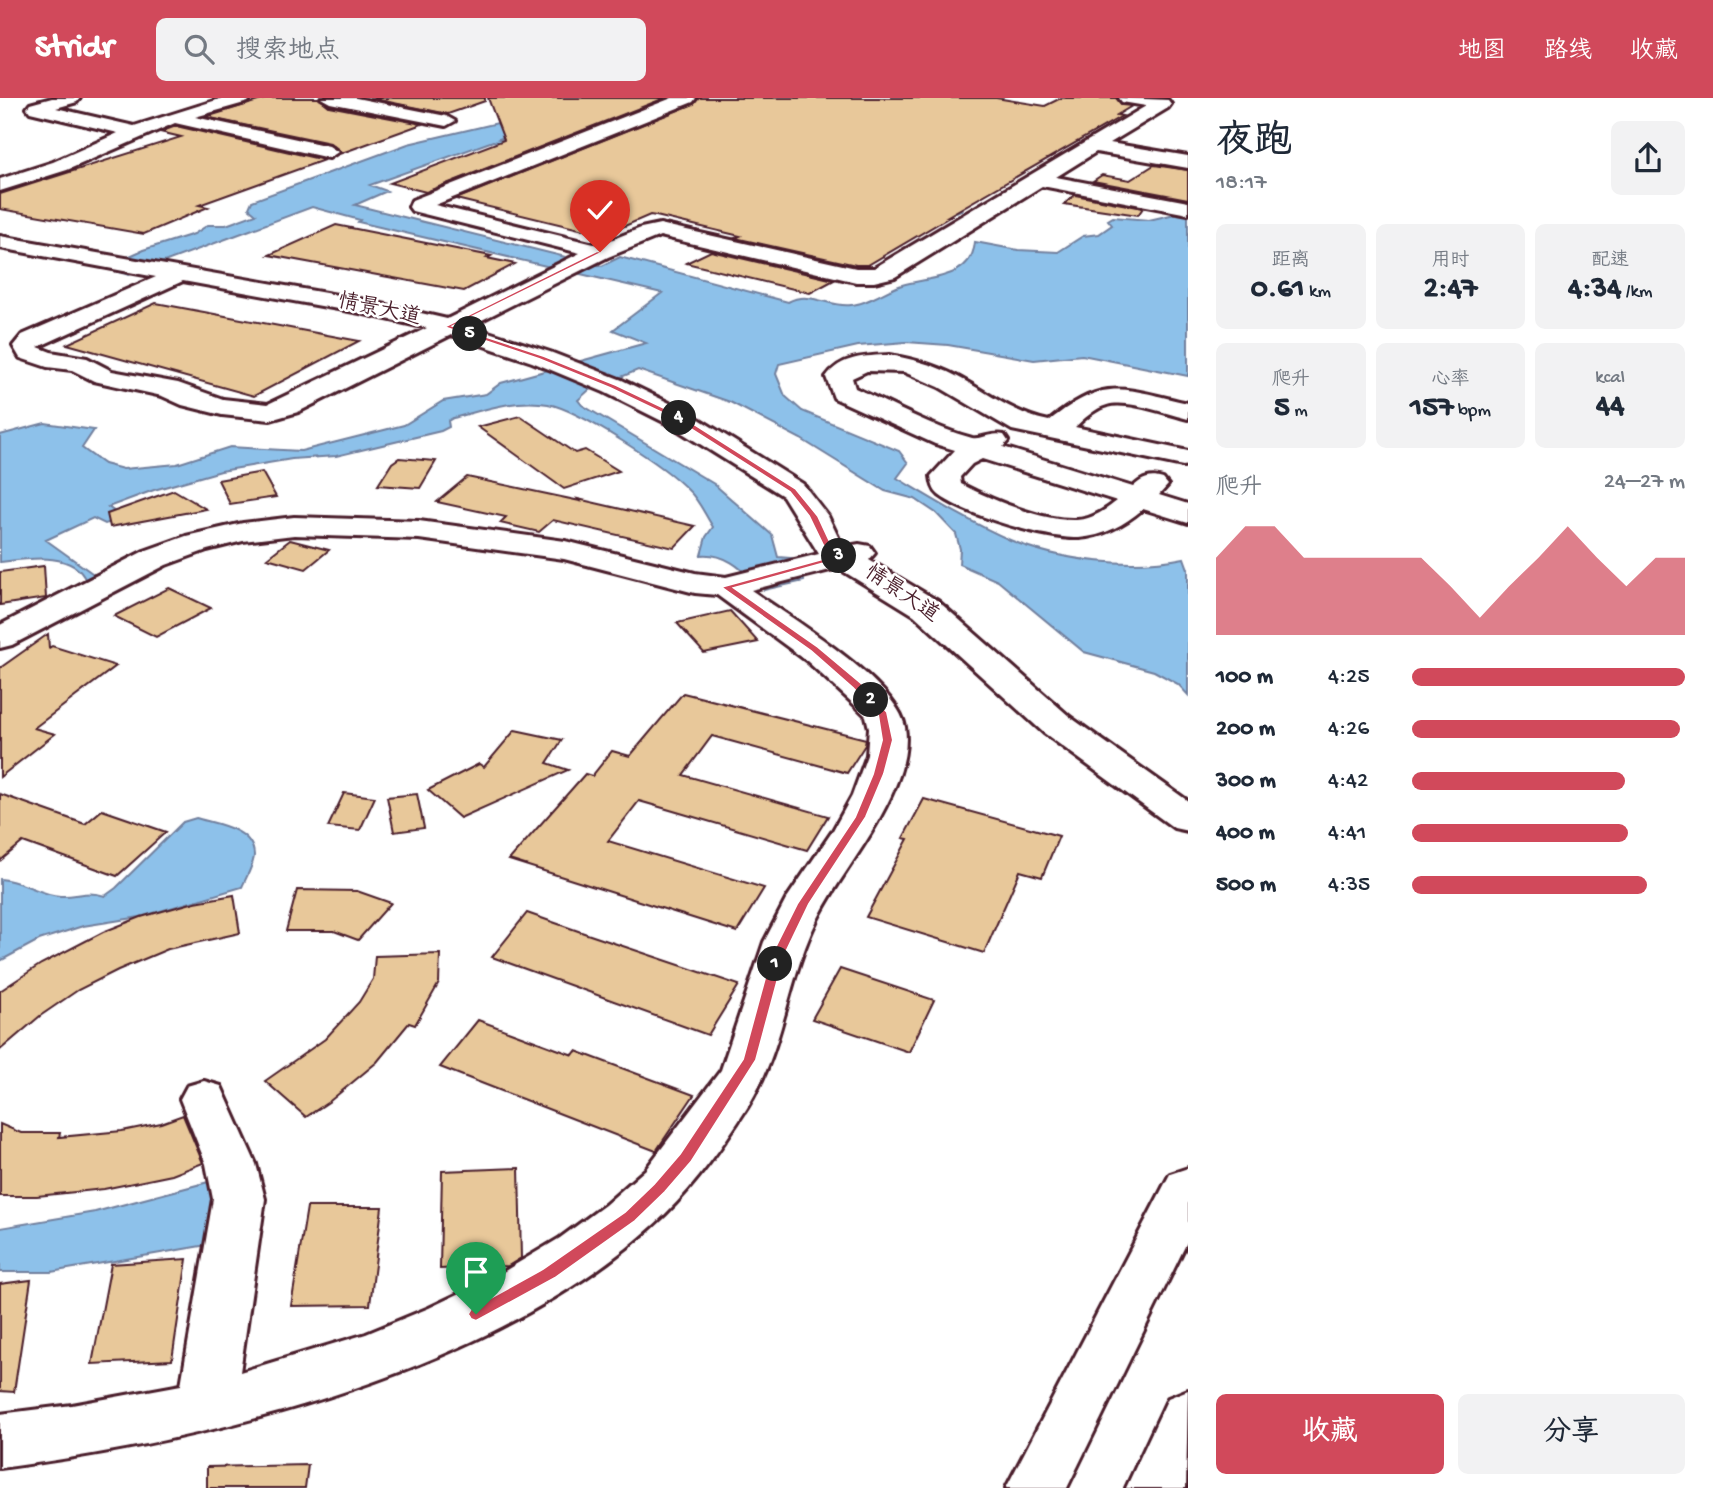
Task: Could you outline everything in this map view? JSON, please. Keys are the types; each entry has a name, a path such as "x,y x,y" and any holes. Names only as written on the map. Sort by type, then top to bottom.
{"street":[{"path":"71,98 36,108 136,132"},
{"path":"0,184 60,166 136,132 175,118 242,98"},
{"path":"330,98 446,121"},
{"path":"595,255 419,207 419,204 687,98"},
{"path":"180,271 31,340 25,346 29,353 47,359 78,363 103,376 169,388 191,399 222,407 270,412 289,406 559,272 648,232 660,230 856,275 887,272 1162,104 1128,98"},
{"path":"1143,116 1166,119"},
{"path":"175,118 329,152"},
{"path":"1093,146 1188,162"},
{"path":"1037,179 1187,208"},
{"name":"情景大道","path":"8,238 454,324 556,357 621,384 793,491 813,516 826,543 839,558 898,589 926,608 1056,725 1188,819"},
{"path":"1186,455 1022,424 999,414 954,384 912,364 880,361 852,366 839,377 842,392 945,438 1188,514"},
{"path":"1055,430 1100,398 1117,397 1188,411"},
{"path":"1022,424 962,458 945,476 948,488 967,500 1027,519 1065,527 1089,528 1115,517 1186,455"},
{"path":"0,638 155,558 209,540 294,526 345,525 419,530 552,549 695,583 735,584 839,558"},
{"name":"情景大道","path":"839,558 930,590 1079,718 1188,794"},
{"path":"0,1441 119,1425 206,1404 351,1362 476,1314 549,1273 630,1216 660,1188 685,1158 750,1060 777,956 803,904 860,817 879,774 888,740 883,714 857,685 735,584"},
{"path":"204,1099 231,1164 239,1199 206,1404"},
{"path":"1036,1488 1188,1188"},
{"path":"1156,1488 1188,1416"}],"water":[{"path":"605,98 499,139 720,186 756,169 961,210 956,212 762,173 726,190 493,141 370,185 387,191 355,205 602,266 620,257 788,302 812,298 843,305 864,302 902,285 937,278 958,270 972,254 975,242 1018,250 1058,252 1083,236 1099,234 1112,225 1108,220 1113,217 1149,220 1188,211 1188,376 1082,355 1034,360 948,345 906,342 858,346 779,364 776,374 785,396 802,411 899,451 908,463 897,478 967,519 1010,540 1051,553 1096,561 1141,563 1184,558 1188,569 1188,695 1178,684 1154,671 1084,652 998,581 959,564 960,549 956,534 936,513 915,499 885,491 801,439 730,402 638,370 589,390 578,400 582,405 714,484 772,535 778,557 802,559 804,581 764,590 728,561 711,555 701,555 706,537 713,527 689,491 662,468 600,428 562,408 536,403 500,406 453,418 448,421 449,427 441,431 336,456 292,459 221,471 154,490 108,507 124,518 105,524 93,518 46,540 99,578 86,581 80,571 71,565 48,559 0,562 0,435 45,423 94,430 82,448 104,464 123,469 177,464 230,447 301,451 404,425 443,401 486,394 501,383 646,343 613,330 662,293 358,222 360,220 312,207 129,275 103,268 143,250 194,234 208,225 226,225 256,214 249,208 252,201 408,144"},
{"path":"196,818 240,833 252,846 254,859 242,887 140,917 83,926 39,940 0,961 0,879 53,895 105,896 183,822"},
{"path":"216,1180 253,1237 51,1272 0,1272 0,1228 95,1212"}],"building":[{"path":"268,98 319,98 329,106 422,124 339,154 339,150 330,143 206,117"},
{"path":"369,98 485,98 485,101 448,114"},
{"path":"488,98 665,98 426,192 390,183 504,140"},
{"path":"699,98 996,98 1045,106 1061,98 1116,98 1122,105 1132,106 1117,115 1122,116 868,265 856,265 735,238 740,236 650,215 604,235 456,199 694,104"},
{"path":"176,126 324,160 199,205 208,207 144,234 0,209 0,194 181,137 160,132"},
{"path":"1154,165 1188,170 1188,199 1093,181 1102,175 1130,180"},
{"path":"1075,195 1143,208 1138,215 1064,204"},
{"path":"336,225 491,256 487,258 515,264 464,291 269,255"},
{"path":"711,251 834,280 810,293 686,263"},
{"path":"156,303 359,341 254,396 67,344"},
{"path":"520,416 575,453 585,450 619,471 564,489 478,427"},
{"path":"399,458 436,461 420,488 378,485 392,463"},
{"path":"262,472 276,497 230,504 218,480"},
{"path":"467,477 695,526 674,548 553,520 539,532 500,523 506,517 437,502"},
{"path":"174,490 206,509 110,527 107,514"},
{"path":"290,540 329,550 306,569 267,558"},
{"path":"44,566 46,598 0,605 0,572"},
{"path":"169,588 211,608 156,637 114,616"},
{"path":"730,611 758,642 704,653 677,623"},
{"path":"48,634 49,648 52,646 116,666 34,728 55,734 0,777 0,668"},
{"path":"683,693 866,739 847,773 712,736 683,775 828,816 807,850 639,801 608,841 764,888 737,932 509,860 585,774 592,776 612,751 630,756"},
{"path":"515,730 562,740 547,763 568,770 460,818 428,790 479,764 484,767"},
{"path":"344,793 375,797 360,830 328,827"},
{"path":"0,794 85,824 102,810 166,832 117,876 23,842 0,861"},
{"path":"417,794 424,828 394,832 387,797"},
{"path":"924,799 1059,836 1042,877 1020,871 984,953 866,917 908,839 903,838"},
{"path":"297,890 357,891 391,903 358,940 334,931 286,931"},
{"path":"234,895 240,933 168,949 118,970 78,990 40,1016 0,1050 0,991 41,964 103,932 141,917 195,902"},
{"path":"527,913 739,985 708,1035 492,957"},
{"path":"440,954 439,983 415,1025 409,1023 377,1062 330,1101 306,1117 265,1081 325,1039 359,1002 373,979 375,956"},
{"path":"840,969 934,1000 909,1052 812,1019"},
{"path":"478,1020 573,1055 576,1051 694,1095 656,1151 440,1067"},
{"path":"183,1115 203,1163 172,1175 104,1189 37,1196 0,1196 0,1124 21,1133 60,1133 59,1137 122,1131 161,1123"},
{"path":"519,1168 521,1258 508,1266 440,1269 442,1171"},
{"path":"307,1207 382,1207 370,1305 291,1306"},
{"path":"187,1259 172,1360 92,1364 111,1264"},
{"path":"31,1280 14,1392 0,1391 0,1284"},
{"path":"308,1465 305,1488 207,1488 207,1467"}],"route":[{"path":"476,1314 549,1273 630,1216 660,1188 685,1158 750,1060 777,956 803,904 829,869 860,817 879,774 888,740 883,714 857,685 815,649 726,587 841,557 826,543 804,501 768,473 723,444 613,386 541,357 447,327 600,252"}]}
